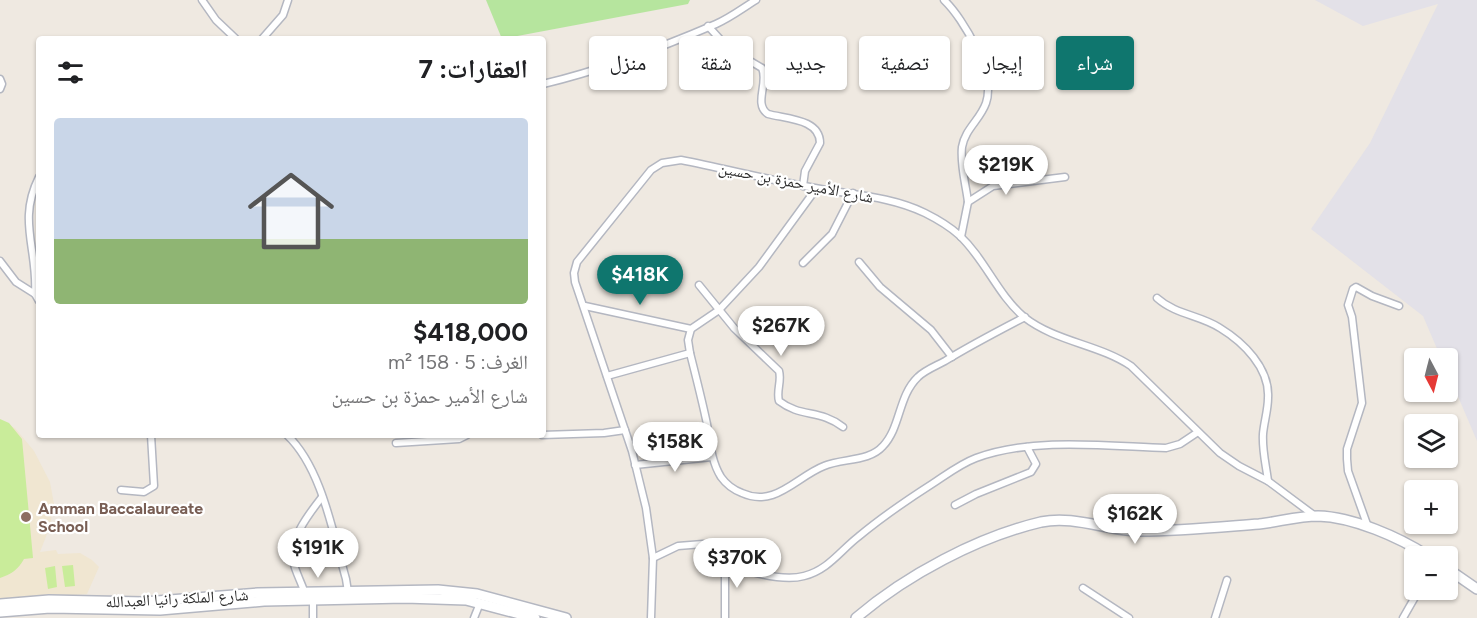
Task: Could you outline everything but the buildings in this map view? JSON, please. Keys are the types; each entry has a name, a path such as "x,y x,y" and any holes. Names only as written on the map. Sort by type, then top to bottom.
{"main road":[{"path":"858,617 918,574 976,544 1042,522 1060,519 1109,529 1140,531 1259,524 1316,516 1340,519 1368,527 1411,546"},
{"path":"1458,576 1477,589"},
{"name":"شارع الملكة رانيا العبدالله","path":"0,604 49,600 144,602 258,593 438,590 463,592 566,618"},
{"name":"شارع الملكة رانيا العبدالله","path":"0,612 50,608 150,611 264,601 405,598 448,599 480,603 535,618"}],"street":[{"path":"201,0 233,36"},
{"path":"265,36 283,15 288,0"},
{"path":"546,83 575,77 620,62 724,20 756,0"},
{"path":"944,0 965,26 987,78 987,102 968,129 962,146 968,202 961,237"},
{"path":"708,26 728,48 762,68 765,76 761,103 764,111 808,124 816,130 820,143 805,171 803,186"},
{"path":"0,79 2,82 0,88"},
{"name":"شارع الأمير حمزة بن حسين","path":"651,618 653,558 645,508 625,430 575,282 574,273 577,262 645,177 662,163 681,160 816,189 853,193 907,205 948,226 961,237 998,289 1025,317 1072,342 1102,350 1131,366 1220,453 1268,481 1316,516"},
{"path":"968,202 993,186 1065,177"},
{"path":"36,185 29,204 27,219 36,274"},
{"path":"816,189 771,253 719,310 691,329 688,340 690,353 703,405 712,458 721,476 734,489 751,497 775,495 825,465 878,452 892,433 904,399 914,382 922,374 1025,317"},
{"path":"803,263 832,234 853,193"},
{"path":"0,261 16,282 36,296"},
{"path":"859,262 880,287 931,330 952,357"},
{"path":"699,285 741,335 779,372 777,394 779,401 794,411 828,417 843,428"},
{"path":"1368,527 1348,471 1347,448 1362,403 1348,300 1356,287 1399,306"},
{"path":"1157,298 1171,309 1205,320 1220,328 1244,348 1261,368 1268,386 1263,446 1268,481"},
{"path":"585,306 691,329"},
{"path":"607,375 690,353"},
{"path":"546,435 625,430"},
{"path":"653,558 678,546 695,543 710,547 725,560 742,569 795,578 813,573 831,563 850,543 883,517 957,468 989,454 1027,447 1055,445 1166,448 1180,444 1198,432"},
{"path":"121,490 144,492 154,486 152,438"},
{"path":"290,438 306,456 322,497 348,592"},
{"path":"396,443 461,438"},
{"path":"956,505 976,494 1031,472 1036,464 1027,447"},
{"path":"635,465 712,458"},
{"path":"303,588 293,562 294,549 302,525 322,497"},
{"path":"725,560 725,618"},
{"path":"1215,618 1227,580"},
{"path":"1083,588 1128,618"},
{"path":"1403,618 1413,600"},
{"path":"313,601 314,618"},
{"path":"474,618 480,603"}],"shaded area":[{"path":"1315,0 1477,0 1477,441 1458,396 1458,348 1437,348 1423,316 1311,229 1370,143 1438,4 1363,26"},
{"name":"Amman Baccalaureate School","path":"0,421 15,428 34,451 50,482 54,504 49,529 40,552 56,550 58,554 80,553 92,560 99,567 87,594 0,602"}],"green space":[{"path":"486,0 690,0 688,4 518,36 501,36"},
{"path":"0,419 9,423 22,439 33,558 24,559 14,571 0,578"},
{"path":"73,565 75,586 65,587 62,566"},
{"path":"55,566 57,587 48,589 45,568"}],"place":[{"name":"Amman Baccalaureate School","path":"26,517"}]}
